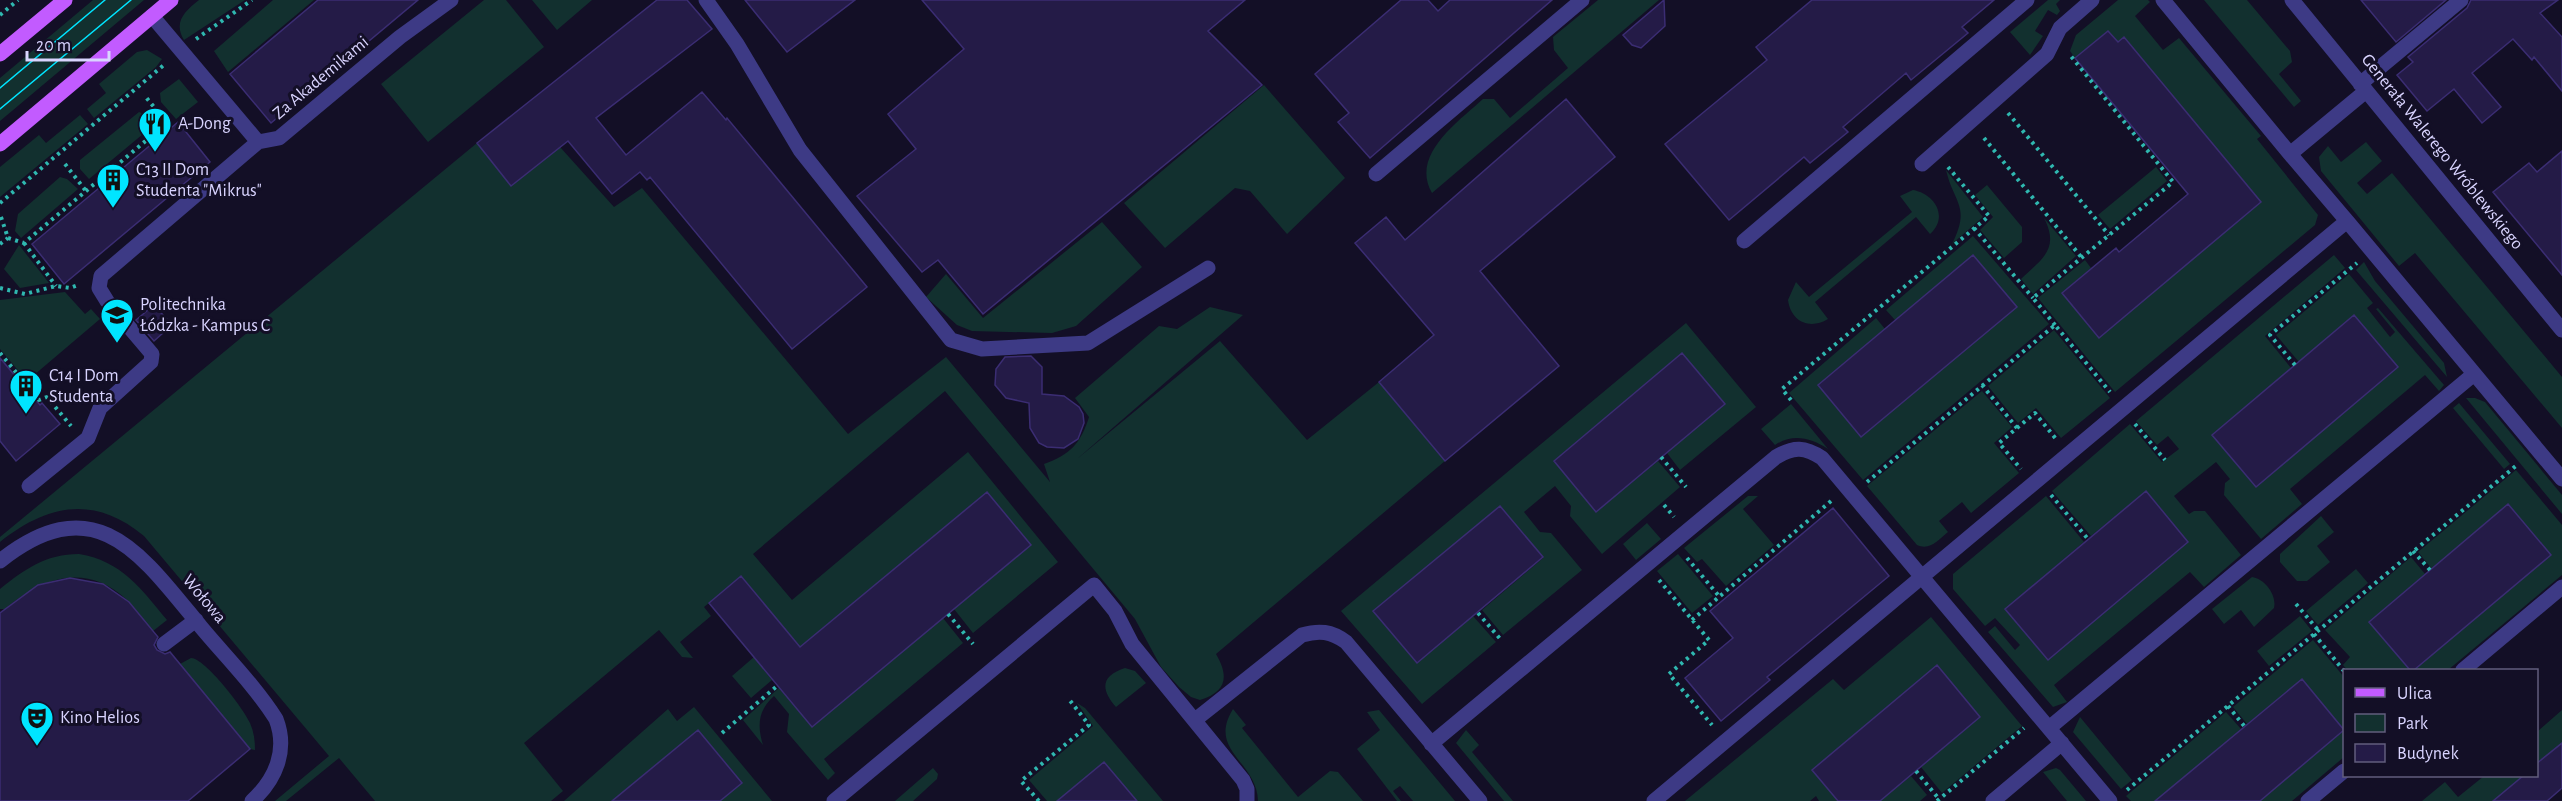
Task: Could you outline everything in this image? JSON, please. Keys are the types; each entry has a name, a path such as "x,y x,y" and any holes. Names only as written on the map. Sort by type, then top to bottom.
{"main road":[{"path":"0,54 65,0"},
{"path":"0,144 171,0"}],"street":[{"name":"Za Akademikami","path":"28,486 88,438 100,408 151,359 152,354 107,301 99,288 101,276 258,142 279,138 400,37 451,0"},
{"path":"706,0 746,59 800,150 951,340 982,349 1088,343 1208,268"},
{"path":"1376,174 1582,0"},
{"path":"1744,241 2027,0"},
{"path":"1922,164 2047,54 2060,28 2092,0"},
{"path":"2163,0 2562,479"},
{"name":"Generała Walerego Wróblewskiego","path":"2292,0 2562,330"},
{"path":"2290,154 2461,0"},
{"path":"152,16 258,142"},
{"path":"1654,801 1921,575 2347,221"},
{"path":"2049,728 2474,374"},
{"path":"1431,744 1776,457 1798,447 1810,450 1822,458 2049,728 2116,798"},
{"name":"Wołowa","path":"0,561 22,544 53,531 79,528 103,532 138,553 270,708 280,729 281,744 276,771 267,786 252,801"},
{"path":"834,801 1094,585 1114,611 1132,644 1243,780 1247,789 1247,801"},
{"path":"2464,669 2562,587"},
{"path":"164,644 196,620"},
{"path":"1195,720 1302,635 1315,631 1334,633 1346,642 1480,801"},
{"path":"1993,801 2062,743"},
{"path":"2308,801 2343,772"}],"path":[{"path":"0,15 18,0"},
{"path":"0,203 181,50 252,0"},
{"path":"2033,298 2173,182 2068,52"},
{"path":"24,243 167,123 145,96"},
{"path":"1996,99 2109,235"},
{"path":"1970,121 2082,258"},
{"path":"1791,400 1782,389 1989,216 1935,152"},
{"path":"65,164 86,191"},
{"path":"2,217 8,238"},
{"path":"1974,228 2165,460"},
{"path":"0,288 25,294 58,287 24,243 8,238"},
{"path":"0,244 8,238"},
{"path":"2295,365 2270,335 2370,250"},
{"path":"1863,485 2055,325"},
{"path":"0,353 39,400 47,397 84,441"},
{"path":"1982,385 2017,428"},
{"path":"2024,473 1999,443 2035,413 2060,443"},
{"path":"1661,457 1686,487"},
{"path":"2116,798 2517,465"},
{"path":"2046,490 2088,539"},
{"path":"1692,620 1836,497"},
{"path":"2413,551 2430,570"},
{"path":"1646,566 1709,640 1669,674 1717,730"},
{"path":"2296,604 2318,630"},
{"path":"1478,613 1502,640"},
{"path":"948,614 972,644"},
{"path":"2314,634 2343,670"},
{"path":"722,733 777,686"},
{"path":"1038,801 1022,781 1089,725 1068,698"},
{"path":"2228,706 2245,727"},
{"path":"1916,771 1938,800 2027,726"}],"green space":[{"path":"93,0 144,0 0,121 0,78"},
{"path":"199,0 245,0 184,40 180,22 189,8"},
{"path":"273,0 314,0 228,72 214,51"},
{"path":"484,0 506,0 544,47 428,142 381,84"},
{"path":"532,0 592,0 557,30"},
{"path":"1598,0 1659,0 1432,193 1427,179 1427,166 1440,140 1483,99 1494,99 1510,118 1568,68 1554,50 1553,37"},
{"path":"2048,0 2060,0 2056,4 2060,11 2057,15 2048,10 2035,31 2043,36 2030,55 2010,32"},
{"path":"2118,0 2148,0 2150,2 2135,16 2163,50 2179,38 2261,136 2257,139 2318,215 2315,225 2115,392 2038,298 2085,260 2091,268 2062,293 2099,337 2261,202 2124,37 2118,42 2108,31 2075,58 2070,51 2076,35"},
{"path":"2204,0 2247,0 2290,51 2292,62 2279,74 2301,101 2294,107"},
{"path":"147,50 162,59 156,67 94,118 87,109 106,93 99,84 137,52"},
{"path":"179,79 198,102 176,119 161,102 160,93"},
{"path":"1264,85 1345,178 1287,234 1250,191 1235,188 1165,248 1124,203"},
{"path":"139,112 155,124 89,179 80,169 80,160"},
{"path":"80,115 88,124 0,197 0,167 39,135 46,143"},
{"path":"2366,142 2382,161 2357,183 2367,194 2392,173 2562,377 2562,428 2415,253 2399,266 2321,171 2319,157 2328,146 2341,162"},
{"path":"477,143 511,186 560,147 614,207 642,188 848,434 946,357 1050,482 1044,464 1061,457 1073,447 1082,434 1089,417 1075,398 1159,326 1177,329 1210,307 1243,315 1077,459 1220,341 1307,440 1379,382 1445,461 1216,654 1223,669 1223,682 1216,693 1200,700 1191,697 1179,687 1161,667 1135,619 945,391 753,554 792,600 968,452 1058,562 973,633 954,609 1031,545 987,492 800,647 741,576 704,607 711,616 680,642 693,658 682,657 659,630 524,743 563,791 551,801 375,801 339,758 286,801 275,801 329,756 144,536 107,514 71,509 36,519 0,542 0,537"},
{"path":"2156,167 2167,181 2110,229 2098,215"},
{"path":"1946,170 1983,217 1952,244 1958,231 1961,213"},
{"path":"60,177 67,179 78,189 21,238 15,231 18,214"},
{"path":"1987,185 2022,227 2022,242 2004,258 1980,230 1993,217 1975,195"},
{"path":"1913,190 1928,196 1937,207 1938,221 1930,234 1916,217 1815,302 1828,319 1808,324 1797,319 1788,300 1796,282 1809,297 1912,212 1900,196"},
{"path":"2044,218 2076,256 2033,294 2021,279 2042,259 2049,246 2050,238"},
{"path":"1102,222 1142,267 1076,326 1052,333 972,331 957,325 926,297 946,274 983,318"},
{"path":"1973,236 2049,324 1863,480 1789,393 1876,318 1885,329 1818,385 1861,436 1895,320 1886,310"},
{"path":"19,245 49,283 20,288 4,269"},
{"path":"2334,255 2345,268 2265,336 2291,368 2212,435 2256,487 2398,367 2354,315 2299,362 2276,335 2349,274 2373,303 2367,308 2390,337 2395,332 2376,309 2378,308 2444,385 2439,391 2425,375 2290,489 2302,504 2261,539 2224,495 2225,483 2230,479 2216,462 2174,496 2189,514 2194,511 2205,511 2241,555 2204,587 2190,572 2054,685 2067,702 2053,707 1988,632 1995,626 2015,650 2020,645 1995,618 1985,626 1953,589 1953,574 2046,496 2084,542 2005,609 2048,660 2188,541 2146,491 2091,536 2052,491 2130,424 2162,462 2179,449 2168,436 2157,445 2136,421"},
{"path":"2364,262 2375,281 2444,363 2447,377 2356,270"},
{"path":"65,292 85,314 91,309 100,319 27,381 0,349 0,300"},
{"path":"1686,323 1756,407 1680,470 1667,453 1724,404 1682,353 1554,461 1596,512 1658,461 1680,487 1602,554 1570,516 1571,506 1555,486 1524,512 1540,532 1551,533 1582,570 1503,635 1482,610 1543,558 1500,506 1374,611 1417,663 1473,616 1496,642 1422,704 1341,611"},
{"path":"2054,330 2110,398 2061,438 2036,408 2018,423 1988,386"},
{"path":"1982,391 2012,427 1994,443 2019,473 1971,513 1962,502 1939,521 1948,532 1930,546 1917,545 1867,486"},
{"path":"2466,398 2475,398 2485,402 2562,495 2562,514"},
{"path":"2459,403 2510,464 2504,469 2453,408"},
{"path":"1791,404 1828,449 1802,438 1788,439 1775,445 1761,429"},
{"path":"2516,470 2562,525 2562,575 2449,669 2415,669 2550,555 2508,504 2432,569 2418,552"},
{"path":"1748,496 1758,496 1743,509 1774,545 1726,586 1702,559 1697,562 1684,548"},
{"path":"2321,516 2334,532 2317,546 2330,562 2307,581 2297,581 2280,562 2280,554"},
{"path":"1647,523 1661,539 1636,560 1623,544"},
{"path":"79,554 107,563 119,570 139,587 167,620 153,631 126,599 111,588 95,581 79,578 64,578 49,582 19,598 5,609 0,609 0,589 18,575 46,560"},
{"path":"1678,554 1713,596 1692,613 1657,571"},
{"path":"2411,557 2425,574 2369,622 2409,669 2346,669 2343,665 2350,657 2325,630"},
{"path":"2356,569 2368,583 2318,625 2306,611"},
{"path":"2252,577 2257,578 2269,588 2274,598 2274,608 2254,627 2241,610 2224,624 2212,609"},
{"path":"2300,616 2312,631 2269,666 2257,651"},
{"path":"1931,617 2022,726 1942,793 1921,767 1980,717 1937,666 1812,770 1838,801 1819,801 1816,796 1810,801 1685,801 1833,679 1844,690"},
{"path":"943,618 963,643 824,759 835,773 828,780 787,732 789,714 774,696 765,707 760,719 763,745 743,720 779,688 812,727"},
{"path":"2313,640 2343,676 2343,729 2302,679 2247,724 2233,707"},
{"path":"754,657 772,680 751,698 732,676"},
{"path":"191,658 205,666 224,685 240,707 251,726 255,750 250,749 180,664"},
{"path":"1125,668 1135,671 1146,683 1116,707 1106,689 1107,679"},
{"path":"1077,703 1085,708 1163,801 1137,801 1104,762 1057,801 1047,801 1029,780 1093,726"},
{"path":"694,707 772,801 720,801 742,782 698,730 612,801 564,801 668,709 677,721"},
{"path":"1233,709 1246,725 1242,728 1298,797 1330,771 1338,772 1363,801 1258,801 1256,787 1229,746 1226,735 1227,723"},
{"path":"1379,710 1455,801 1413,801 1400,786 1393,791 1401,801 1397,801 1357,749 1380,730 1367,712"},
{"path":"2562,710 2562,743 2538,764 2538,731"},
{"path":"2226,712 2241,729 2162,796 2165,801 2131,801 2126,796"},
{"path":"2080,717 2132,780 2121,789 2073,732"},
{"path":"1466,730 1479,745 1472,752 1513,801 1504,801 1456,743"},
{"path":"2343,731 2343,758 2292,801 2260,801"},
{"path":"933,768 938,774 937,779 913,801 895,801"},
{"path":"2056,768 2086,801 2067,801 2043,772"},
{"path":"1911,776 1927,795 1920,801 1880,801"},
{"path":"2483,777 2523,777 2493,801 2422,801 2445,782 2458,797"}],"building":[{"path":"318,0 418,0 271,123 230,74"},
{"path":"657,0 687,0 712,29 596,118 626,155 702,92 726,120 727,118 867,287 792,349 650,177 647,180 640,172 612,194 568,141 511,186 477,143"},
{"path":"745,0 855,0 787,52"},
{"path":"922,0 1245,0 1208,31 1262,85 983,314 938,260 922,272 857,196 916,149 888,114 964,49"},
{"path":"1401,0 1428,0 1438,11 1450,0 1552,0 1370,158 1338,122 1349,113 1315,74"},
{"path":"1664,0 1665,26 1641,48 1632,45 1623,35"},
{"path":"1812,0 1994,0 1962,27 1968,33 1911,80 1906,73 1843,127 1848,132 1810,163 1804,157 1729,220 1665,144 1767,60 1756,47"},
{"path":"2361,0 2446,0 2396,42"},
{"path":"2471,0 2558,0 2540,13 2562,37 2562,91 2534,57 2532,60 2513,39 2472,73 2501,107 2482,123 2454,89 2427,111 2397,75 2413,62 2408,57 2467,8"},
{"path":"2108,31 2118,42 2124,37 2261,202 2099,338 2062,293 2116,248 2119,252 2188,194 2075,58"},
{"path":"1566,99 1615,157 1480,271 1559,366 1445,461 1379,382 1434,335 1355,243 1386,217 1405,240"},
{"name":"C13 II Dom Studenta \"Mikrus\"","path":"178,122 210,162 64,284 32,244"},
{"path":"2562,151 2562,275 2493,192 2529,163 2537,172"},
{"path":"1973,255 2017,307 1861,437 1818,385"},
{"path":"154,305 172,325 154,341 136,320"},
{"path":"2354,315 2398,367 2256,487 2212,435"},
{"path":"1682,353 1725,404 1596,512 1554,461"},
{"path":"1031,356 1042,367 1042,394 1064,396 1079,407 1083,414 1084,423 1078,439 1064,448 1047,447 1039,443 1030,428 1029,403 1006,398 995,385 996,369 1005,357"},
{"name":"C14 I Dom Studenta","path":"0,358 40,405 42,403 60,424 16,461 0,441"},
{"path":"2146,491 2188,542 2048,660 2005,609"},
{"path":"987,492 1031,545 812,727 709,603 741,576 800,647"},
{"path":"2508,504 2551,555 2415,669 2409,669 2369,622"},
{"path":"1500,506 1543,557 1417,663 1373,611"},
{"path":"1833,508 1889,576 1767,677 1770,680 1721,721 1685,678 1733,638 1710,611"},
{"path":"70,578 103,584 129,602 158,637 154,645 157,650 165,654 170,652 250,749 188,801 0,801 0,613 38,585"},
{"path":"1937,665 1980,717 1880,801 1838,801 1812,770"},
{"path":"2302,679 2343,729 2260,801 2155,801"},
{"path":"698,730 742,783 720,801 612,801"},
{"path":"2562,743 2562,788 2547,801 2493,801 2522,777 2538,777 2538,762"},
{"path":"1104,762 1137,801 1057,801"}],"tram line":[{"path":"0,88 105,0"},
{"path":"0,109 131,0"}],"place":[{"name":"A-Dong","path":"155,153"},
{"name":"C13 II Dom Studenta \"Mikrus\"","path":"113,209"},
{"name":"Politechnika Łódzka - Kampus C","path":"117,344"},
{"name":"C14 I Dom Studenta","path":"26,415"},
{"name":"Kino Helios","path":"37,747"}]}
